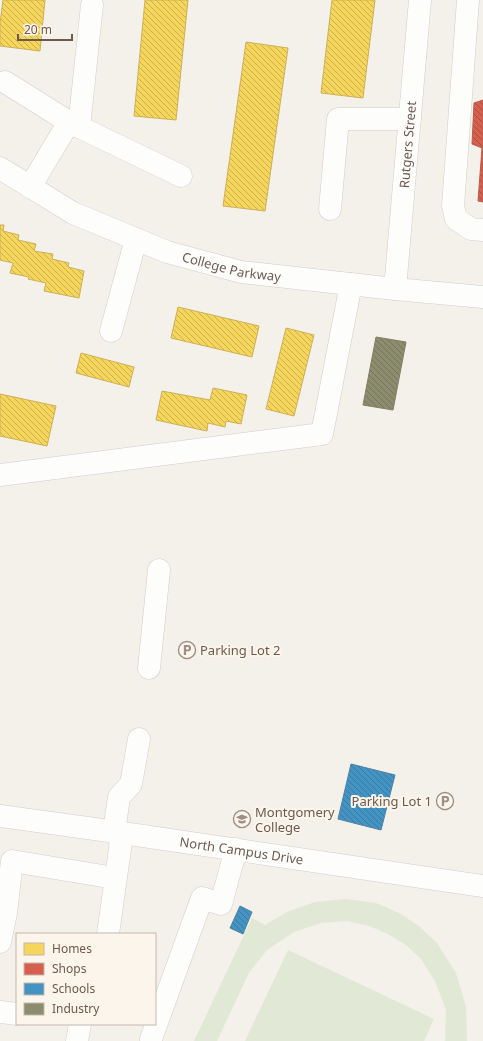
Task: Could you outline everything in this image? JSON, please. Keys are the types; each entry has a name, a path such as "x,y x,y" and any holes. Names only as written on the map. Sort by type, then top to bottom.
{"street":[{"name":"Rutgers Street","path":"396,289 420,0"},
{"path":"468,0 453,206 456,220 471,229 483,230"},
{"path":"30,187 74,125 92,5"},
{"path":"5,82 74,125 181,176"},
{"path":"330,209 338,119 410,119"},
{"name":"College Parkway","path":"0,168 73,213 167,252 241,272 483,297"},
{"path":"111,331 136,239"},
{"path":"0,474 322,434 351,284"},
{"path":"149,668 159,570"},
{"path":"108,933 120,849 118,832 119,797 131,784 139,739"},
{"name":"North Campus Drive","path":"0,816 483,886"},
{"path":"151,1039 202,898 221,904 236,850"},
{"path":"0,942 6,913 12,861 115,878"},
{"path":"0,1012 16,1014"},
{"path":"77,1041 81,1025"}],"green space":[{"path":"346,899 376,903 399,913 419,926 437,943 456,973 466,1007 467,1041 445,1041 446,1010 435,981 421,959 406,945 388,934 369,926 347,921 321,923 294,932 267,950 249,973 217,1041 194,1041 252,918 265,925 287,912 315,902"},
{"path":"288,950 434,1019 424,1041 245,1041"}],"building: Homes":[{"path":"3,0 45,0 40,51 0,46 0,23"},
{"path":"145,0 188,0 176,120 134,116"},
{"path":"332,0 375,0 363,98 321,93"},
{"path":"246,42 288,48 265,211 223,206"},
{"path":"0,225 4,225 3,231 19,235 18,240 36,244 34,251 53,254 52,259 69,263 68,267 84,271 79,298 44,291 46,283 28,279 29,277 10,273 13,263 0,260"},
{"path":"178,307 259,326 252,357 171,338"},
{"path":"286,328 314,335 294,416 266,409"},
{"path":"81,353 134,367 129,387 76,373"},
{"path":"213,388 247,395 241,424 226,421 225,427 208,423 207,431 156,420 162,391 210,400"},
{"path":"0,394 56,406 47,446 0,436"}],"building: Shops":[{"path":"483,100 483,202 478,201 482,148 472,144 474,103"}],"building: Schools":[{"path":"351,764 395,775 381,830 338,819"},
{"path":"240,906 252,912 243,934 230,928"}],"building: Industry":[{"path":"376,337 406,342 393,410 363,405"}],"place":[{"name":"Parking Lot 2","path":"187,650"},
{"name":"Parking Lot 1","path":"445,801"},
{"name":"Montgomery College","path":"242,819"}]}
